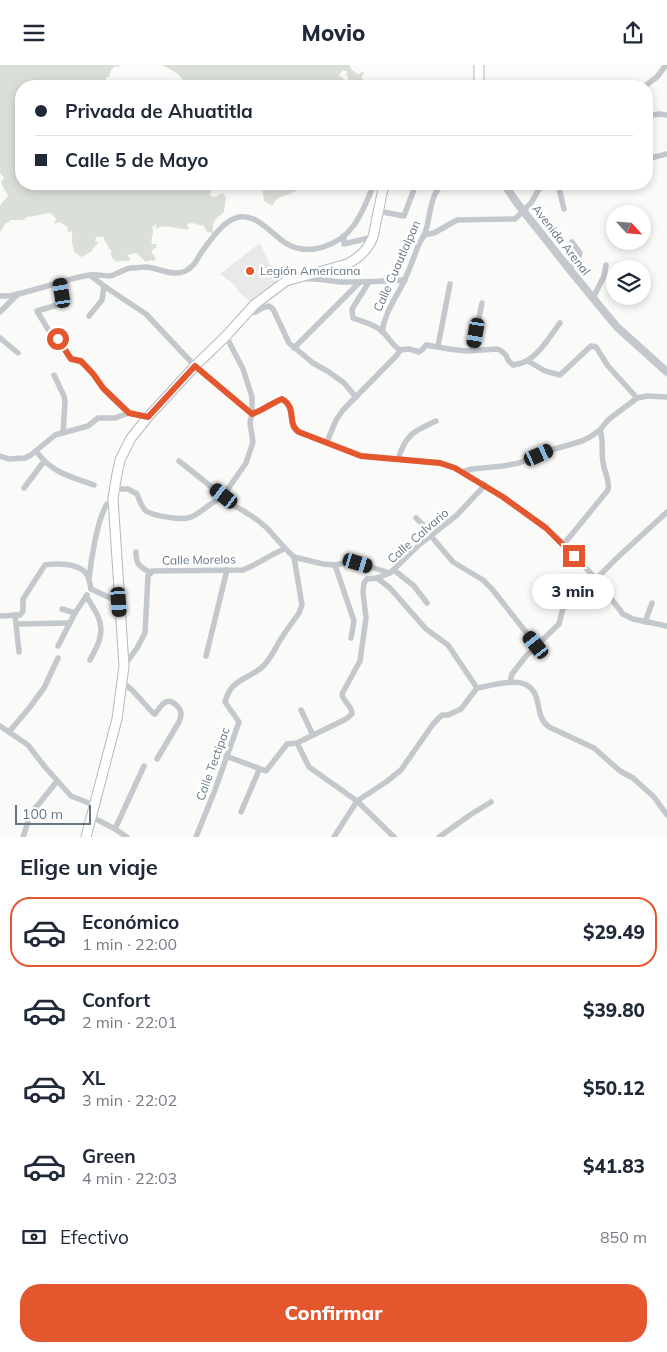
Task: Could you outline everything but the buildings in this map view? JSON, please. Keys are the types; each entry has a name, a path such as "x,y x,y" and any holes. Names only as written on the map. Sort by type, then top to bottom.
{"main road":[{"path":"478,80 479,65"},
{"path":"86,837 117,719 124,666 114,489 116,474 125,448 148,417 246,313 264,297 286,281 347,264 365,251 373,237 383,190"}],"street":[{"path":"653,80 666,65"},
{"path":"653,115 667,115"},
{"path":"653,157 667,154"},
{"path":"0,296 19,294 90,275 110,276 131,268 147,267 172,273 182,273 192,267 222,227 238,217 246,217 261,223 283,241 296,248 308,249 328,245 350,231 362,212 371,190"},
{"path":"378,211 404,216 414,190"},
{"name":"Calle Cuautlalpan","path":"382,331 391,303 405,280 424,235 429,222 434,195 437,190"},
{"name":"Avenida Arenal","path":"508,190 617,327 667,372"},
{"path":"424,235 434,233 457,220 515,219 524,211 540,190"},
{"path":"559,190 564,209"},
{"path":"344,236 344,244"},
{"path":"328,245 335,246 373,237"},
{"path":"570,270 580,253 572,242"},
{"path":"593,298 604,276 606,265"},
{"path":"90,275 146,314 195,366 252,414"},
{"path":"293,279 360,282 405,280"},
{"path":"60,282 64,303 37,311 49,331 58,339 71,359 81,361 103,388 129,413"},
{"path":"294,348 360,282"},
{"name":"Calle Cuautlalpan","path":"369,282 352,309 353,318 382,331 394,346 400,350"},
{"path":"438,346 450,285"},
{"path":"89,316 102,300 104,286"},
{"path":"0,312 19,294"},
{"path":"472,351 482,303"},
{"path":"246,313 256,312 270,306 289,343 313,363 330,372 344,383 356,397"},
{"path":"326,442 336,420 344,410 400,350 409,349 419,352 426,345 472,351 493,349 500,350 513,365 528,361 538,352 560,323"},
{"path":"114,489 128,489 137,494 141,505 148,512 176,519 194,517 222,497 246,463 253,442 250,423 252,397 246,377 226,336"},
{"path":"0,338 18,353"},
{"path":"528,361 545,371 560,375 591,346 596,347 608,366 637,398"},
{"path":"54,375 65,401 63,433"},
{"path":"462,472 520,463 548,451 582,441 600,430 608,421 637,398 647,396 667,397"},
{"path":"252,414 282,399 285,400 291,409 294,429 361,456 440,463 455,468 485,485 546,528 564,544 596,579 623,615 667,626"},
{"path":"0,456 9,459 25,458 55,435 88,426 98,418 114,418 129,413 148,417"},
{"path":"398,459 407,438 436,421"},
{"path":"564,544 608,490 609,483 603,465 600,430"},
{"path":"36,451 45,462 57,471 94,485"},
{"path":"179,461 222,497 236,505 266,528 284,549 294,557"},
{"path":"24,488 45,462"},
{"name":"Calle Calvario","path":"294,557 323,564 358,563 392,571 420,544 457,515 485,485"},
{"path":"58,646 75,613 91,589 89,579 91,563 102,513 107,504 114,502"},
{"path":"510,682 512,674 517,667 536,645 559,624 563,608 578,600 596,579 667,512"},
{"path":"416,519 432,535 453,562 483,580 492,589 536,645"},
{"name":"Calle Morelos","path":"124,666 145,633 148,576 152,571 243,570 284,549"},
{"path":"136,552 138,565 151,573"},
{"name":"Calle Tectipac","path":"196,837 239,722 225,702 227,695 236,683 263,667 301,609 302,605 294,557"},
{"path":"0,616 20,615 23,611 23,599 45,565 72,566 80,569 89,579"},
{"path":"334,565 354,621 351,638"},
{"path":"206,656 227,570"},
{"path":"226,756 259,770 266,771 287,744 297,743 346,719 352,714 351,708 343,698 342,692 360,661 366,618 363,592 364,583 367,579 392,571 414,586 426,603"},
{"path":"377,577 390,587 426,629 448,645 477,688"},
{"path":"91,589 119,602"},
{"path":"86,596 98,614 100,621 100,637 90,660"},
{"path":"545,602 567,605"},
{"path":"645,622 652,603"},
{"path":"62,609 75,613"},
{"path":"15,615 19,652"},
{"path":"17,624 70,623"},
{"path":"9,732 44,689 58,658"},
{"path":"122,682 155,714 169,701 180,710 179,722 156,759"},
{"path":"334,837 357,801 401,770 433,724 442,715 448,715 461,709 477,688 510,682 529,685 536,694 540,715 549,727 594,748 654,797 667,815"},
{"path":"301,710 313,735"},
{"path":"0,726 28,745 71,796 94,805"},
{"path":"297,743 309,767 357,801 394,837"},
{"path":"115,829 144,765"},
{"path":"241,812 259,770"},
{"path":"23,837 30,813 57,781"},
{"path":"439,837 492,802"},
{"path":"92,817 127,837"}],"shaded area":[{"path":"0,65 121,65 115,66 111,70 106,80 15,80 15,190 210,190 210,196 216,197 222,193 226,197 224,212 215,221 213,233 207,232 204,226 192,223 187,224 189,229 165,226 156,229 156,224 152,226 152,244 157,244 156,248 151,251 156,259 153,261 146,262 136,253 127,255 131,260 114,261 111,249 109,249 103,237 96,237 95,242 98,241 97,245 92,251 82,257 74,252 72,231 69,232 67,230 68,227 59,222 54,224 56,219 51,213 27,217 23,220 10,220 5,224 0,233 0,205 8,196 1,182 4,178 0,173"},
{"path":"162,65 349,65 358,74 363,72 364,74 362,75 363,80 348,80 348,76 345,75 348,72 343,70 339,76 344,80 182,80 173,71"},
{"path":"263,190 297,190 279,198 272,206 264,201"},
{"name":"Legión Americana","path":"260,243 269,263 284,277 251,302 220,274"}],"place":[{"name":"Legión Americana","path":"250,271"}],"route":[{"path":"58,339 71,359 81,361 103,388 129,413 148,417 195,366 252,414 282,399 285,400 291,409 292,425 299,432 361,456 440,463 455,468 503,497 546,528 574,556"}]}
